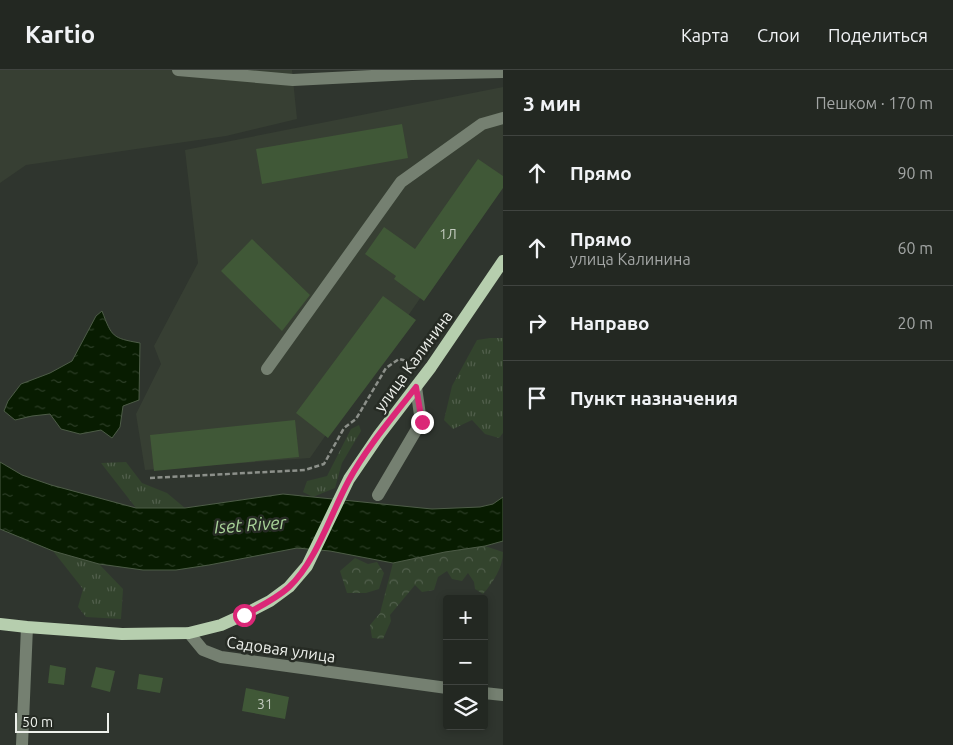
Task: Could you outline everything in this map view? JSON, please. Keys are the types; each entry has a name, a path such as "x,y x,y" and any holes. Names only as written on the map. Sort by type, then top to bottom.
{"main road":[{"name":"улица Калинина","path":"189,633 221,625 270,600 289,587 307,566 350,479 379,435 431,367 503,261"},
{"path":"0,624 122,634 189,633"}],"street":[{"path":"178,70 293,80 503,72"},
{"path":"267,369 401,182 482,124 503,118"},
{"path":"378,495 422,422 416,387"},
{"path":"22,745 27,627"},
{"name":"Садовая улица","path":"189,633 203,650 221,657 443,687"},
{"path":"488,693 503,695"}],"path":[{"path":"150,478 305,470 324,464 344,428 356,419 386,368 399,359 431,367"}],"shaded area":[{"path":"0,70 292,70 297,119 226,136 26,165 0,183"},
{"path":"503,87 503,178 310,458 145,470 136,414 161,364 154,346 198,263 185,150"}],"green space":[{"path":"503,338 503,433 499,438 485,434 472,420 453,429 444,420 452,386 477,340"},
{"path":"359,425 361,431 342,463 335,488 313,497 303,492 307,481 327,476 351,429"},
{"path":"126,462 142,483 167,493 185,508 136,508 101,463"},
{"path":"485,546 503,552 503,558 494,580 483,594 475,589 474,582 468,573 462,581 452,579 447,571 438,577 434,590 422,592 415,585 390,615 391,621 383,639 372,638 370,625 380,613 393,563"},
{"path":"53,551 99,564 123,589 121,619 86,617 78,607 83,589"},
{"path":"355,558 368,564 377,562 384,573 379,589 366,593 347,593 340,571"}],"water":[{"path":"102,311 114,335 124,340 140,343 139,400 123,406 120,427 112,438 101,430 80,434 61,429 50,414 15,420 4,411 8,401 21,384 50,373 72,361 96,316"},
{"name":"Iset River","path":"0,462 22,475 51,485 136,508 185,508 283,494 432,509 480,507 493,504 503,497 503,541 393,563 330,551 297,548 176,570 143,570 99,564 53,551 0,529"}],"building":[{"path":"402,124 408,158 262,184 256,149"},
{"path":"478,159 503,176 503,188 424,301 394,279 396,276 365,254 384,227 415,249"},
{"path":"252,239 310,295 282,331 221,271"},
{"path":"383,296 416,320 328,438 296,413"},
{"path":"295,420 299,457 154,471 150,435"},
{"path":"50,665 66,668 64,685 48,683"},
{"path":"96,667 115,671 110,692 91,687"},
{"path":"139,674 163,678 160,693 137,689"},
{"path":"246,688 289,697 285,719 242,711"}],"route":[{"path":"244,615 289,587 307,566 350,479 379,435 416,387 422,422"}]}
